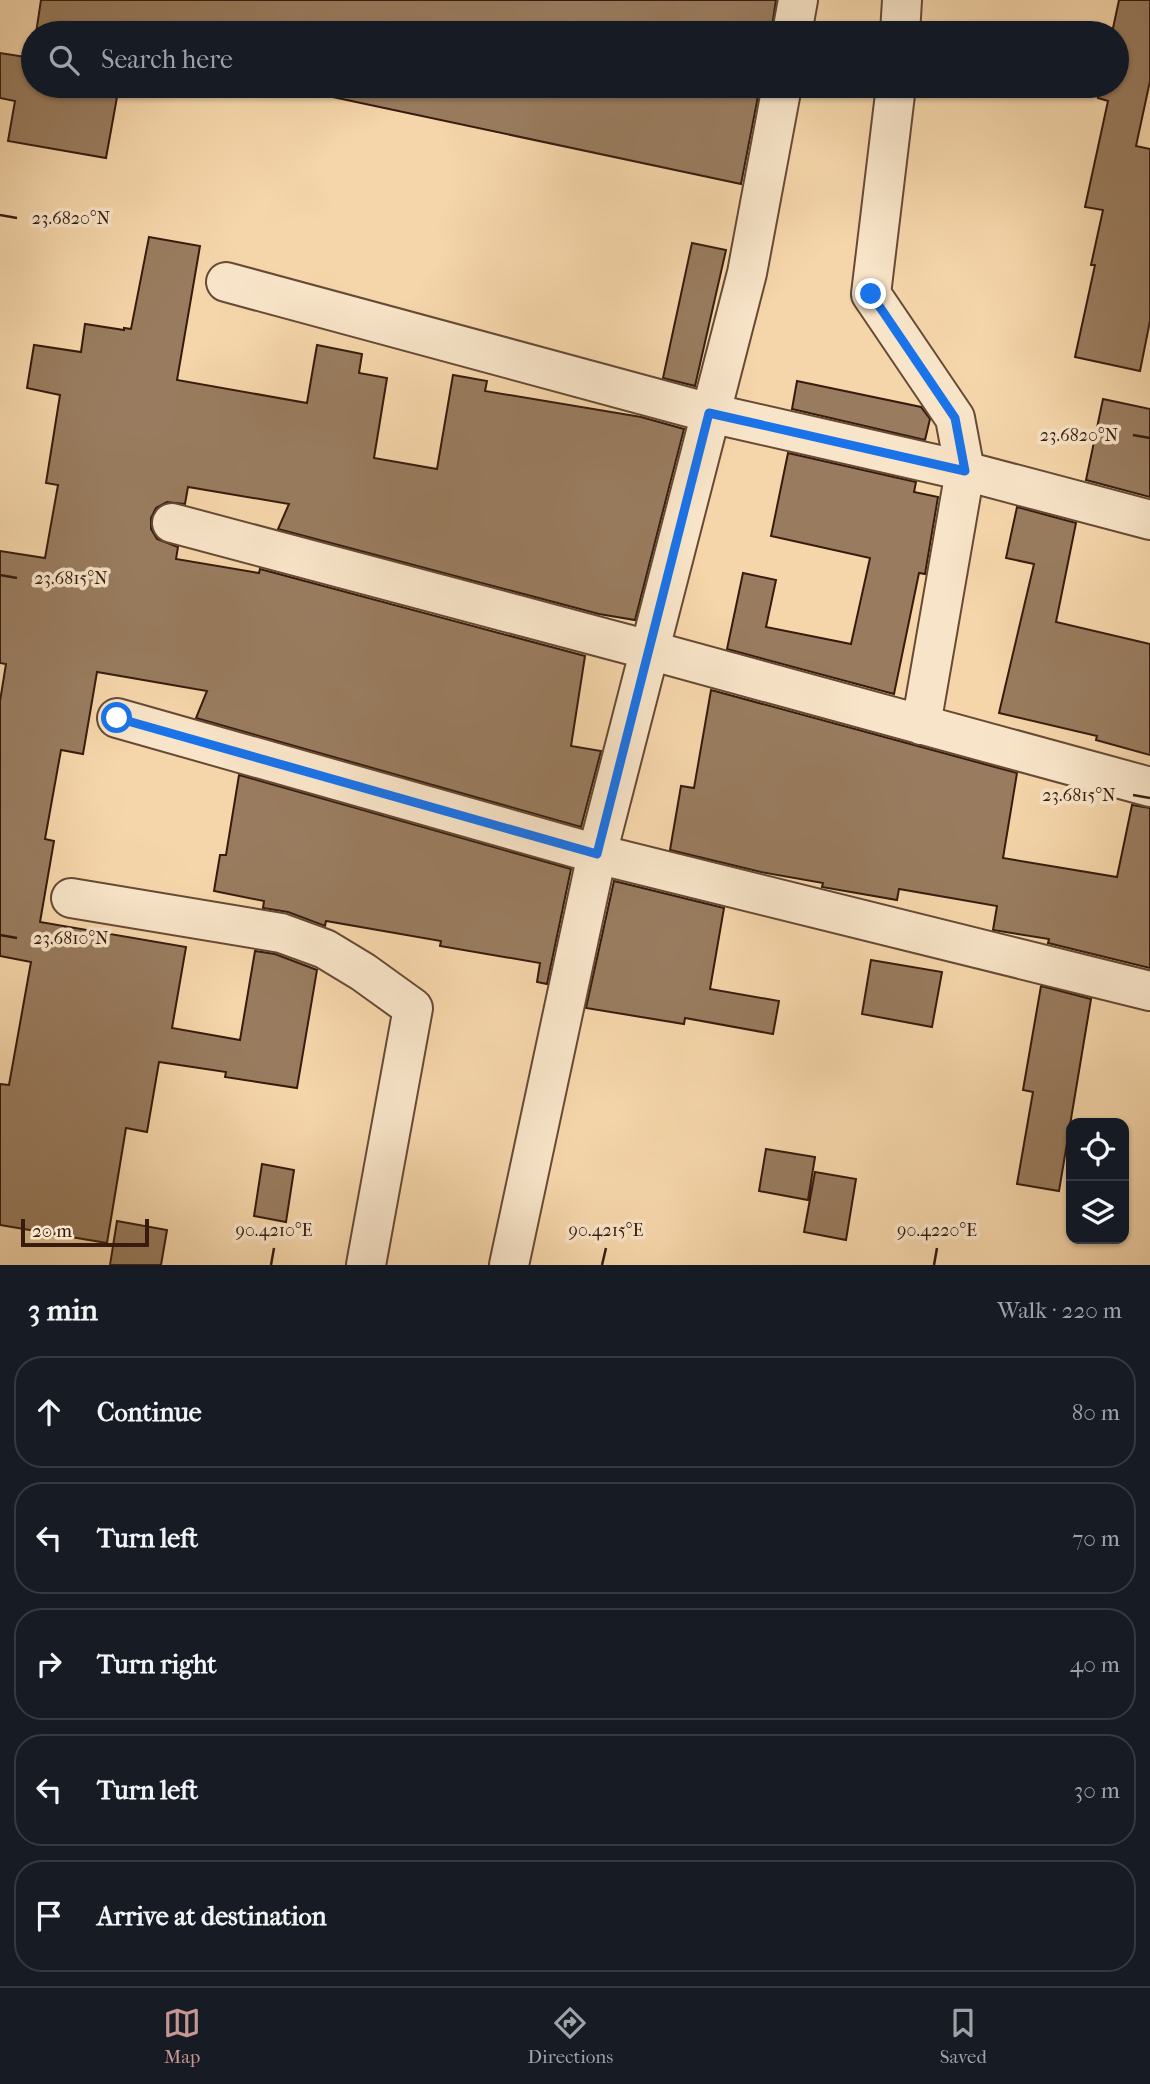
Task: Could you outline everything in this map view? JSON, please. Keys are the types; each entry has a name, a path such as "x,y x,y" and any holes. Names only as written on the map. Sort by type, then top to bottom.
{"street":[{"path":"794,21 798,0"},
{"path":"901,21 902,0"},
{"path":"509,1265 597,854 747,273 780,98"},
{"path":"895,98 871,294 955,418 965,471 921,725"},
{"path":"226,282 709,413 965,471 1150,520"},
{"path":"172,523 1150,787"},
{"path":"117,718 597,854 1150,991"},
{"path":"71,898 281,933 325,949 413,1008 366,1265"}],"building":[{"path":"41,0 776,0 773,21 38,21"},
{"path":"1119,0 1150,0 1150,81 1136,146 1150,149 1150,321 1140,371 1075,357 1095,265 1091,265 1103,210 1085,207 1108,101 1098,98 1129,98 1129,21 1115,21"},
{"path":"0,53 21,56 21,98 117,98 106,158 8,141 15,101 0,98"},
{"path":"337,98 758,98 741,184"},
{"path":"149,237 200,246 177,380 307,403 317,345 362,354 359,373 387,378 374,458 437,469 453,375 487,381 485,391 641,417 684,429 635,620 599,614 278,529 289,504 188,487 185,504 167,502 156,508 151,518 151,529 157,539 178,547 176,559 259,573 260,569 585,656 571,746 601,751 581,827 196,718 207,691 97,672 83,754 61,750 45,839 54,841 40,922 186,947 172,1028 240,1040 255,951 275,954 317,970 297,1088 225,1077 226,1072 159,1062 147,1132 126,1128 107,1243 0,1225 0,1084 9,1085 31,962 0,956 0,701 6,664 0,663 0,551 45,558 58,485 46,483 60,395 27,388 34,345 81,352 85,324 131,329"},
{"path":"692,243 726,250 695,386 663,378"},
{"path":"797,381 921,407 930,419 925,440 792,409"},
{"path":"1103,399 1150,409 1150,497 1086,480"},
{"path":"788,453 916,482 914,492 938,497 925,574 919,573 894,694 727,649 743,573 776,580 766,627 851,644 870,558 771,536"},
{"path":"1017,507 1076,523 1056,622 1150,644 1150,755 1096,740 1097,736 999,713 1034,564 1006,558"},
{"path":"711,690 1017,773 1003,858 1117,877 1132,805 1150,808 1150,968 1048,943 1049,939 993,930 997,906 899,889 897,900 822,887 823,883 761,872 670,850 681,786 694,788"},
{"path":"239,775 571,869 547,984 537,982 540,963 440,946 441,941 326,921 325,926 288,912 263,908 264,901 214,891 220,855 226,855"},
{"path":"614,881 724,908 710,989 779,1001 773,1034 685,1018 684,1024 586,1008"},
{"path":"871,960 942,972 932,1027 862,1014"},
{"path":"1041,986 1091,999 1071,1118 1066,1118 1066,1149 1059,1191 1017,1184 1033,1092 1023,1090"},
{"path":"766,1149 815,1157 808,1200 759,1191"},
{"path":"262,1164 294,1170 286,1222 254,1216"},
{"path":"815,1172 856,1179 846,1240 804,1232"},
{"path":"117,1221 167,1230 161,1265 110,1265"}],"route":[{"path":"117,718 597,854 709,413 965,471 955,418 871,294"}]}
